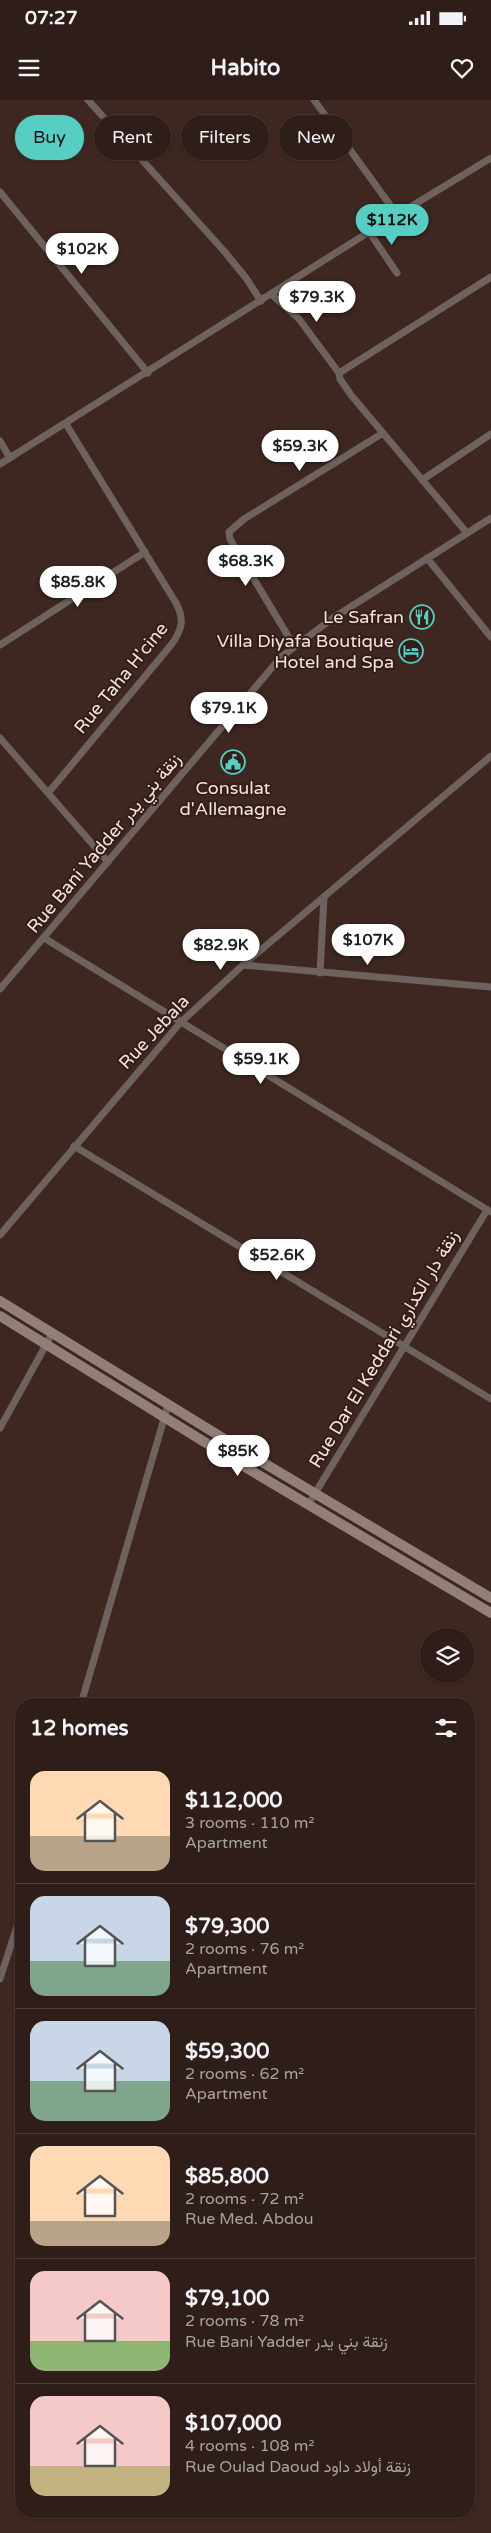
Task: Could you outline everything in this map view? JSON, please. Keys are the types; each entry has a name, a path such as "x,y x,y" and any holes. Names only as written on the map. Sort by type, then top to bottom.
{"street":[{"path":"88,100 224,251 246,278 261,301"},
{"path":"314,100 398,216"},
{"path":"0,464 148,373 369,232 491,159"},
{"path":"0,192 148,373"},
{"path":"369,232 397,273"},
{"path":"339,373 346,366 491,277"},
{"path":"271,294 299,320 339,373 340,379 351,395 467,533"},
{"name":"Rue Taha H'cine","path":"49,792 171,645 180,630 182,619 179,608 66,424"},
{"path":"294,646 230,538 229,532 244,520 383,433"},
{"path":"422,480 491,434"},
{"path":"0,441 10,458"},
{"name":"Rue Bani Yadder زنقة بني يدر","path":"0,989 264,674 294,646 333,618 491,518"},
{"path":"0,645 145,552"},
{"path":"427,558 491,637"},
{"path":"0,750 3,741 108,862"},
{"name":"Rue Jebala","path":"0,1235 180,1023 243,965 491,756"},
{"path":"320,973 324,897"},
{"path":"44,938 489,1211"},
{"path":"243,965 491,987"},
{"path":"74,1146 491,1399"},
{"name":"Rue Dar El Keddari زنقة دار الكداري","path":"308,1505 404,1345 489,1211"},
{"path":"0,1301 314,1494 491,1598"},
{"path":"0,1316 308,1505 491,1613"},
{"path":"0,1428 52,1334"},
{"path":"82,1698 168,1405"},
{"path":"0,1979 15,1933"}],"place":[{"name":"Le Safran","path":"422,617"},
{"name":"Villa Diyafa Boutique Hotel and Spa","path":"411,651"},
{"name":"Consulat d'Allemagne","path":"233,762"}]}
